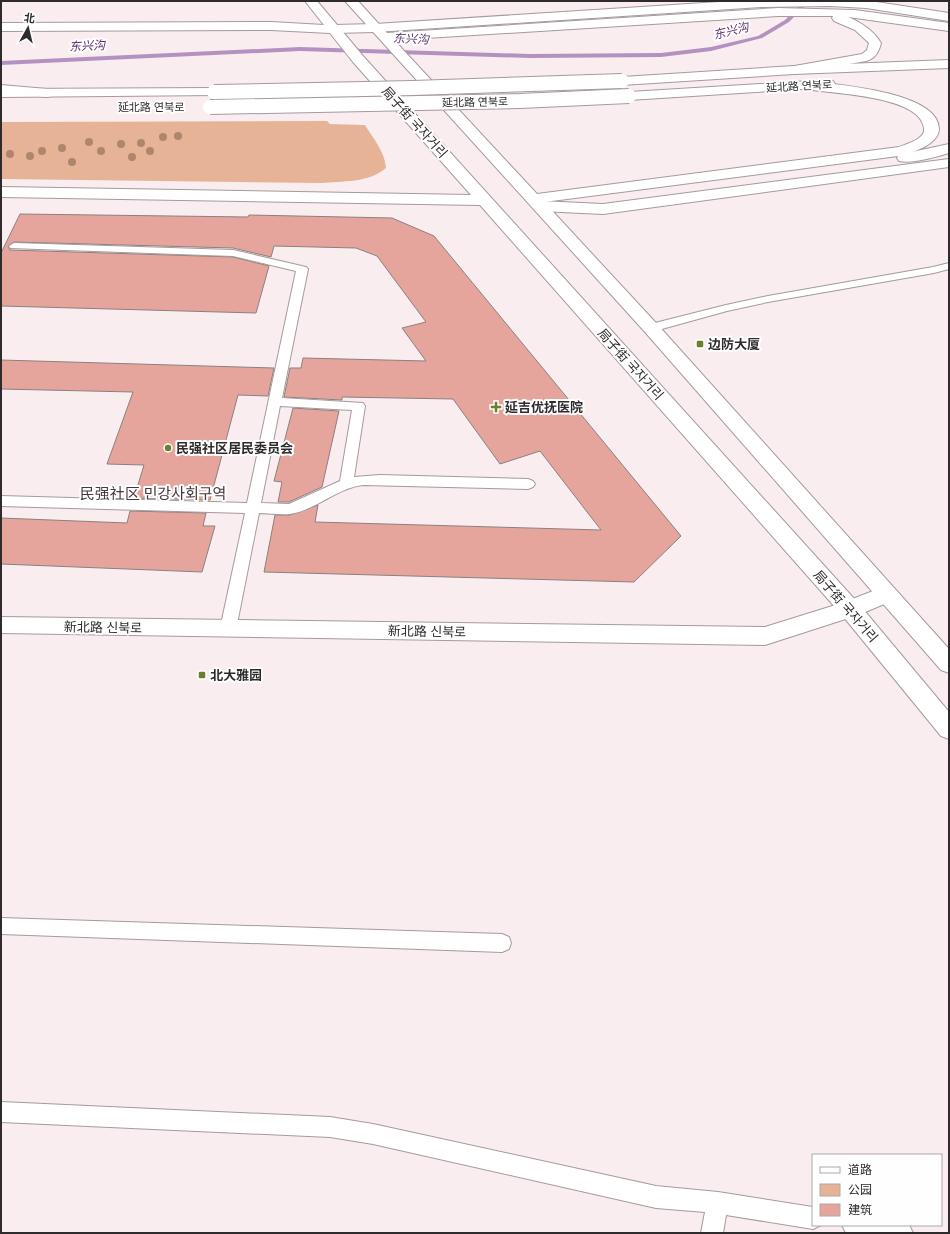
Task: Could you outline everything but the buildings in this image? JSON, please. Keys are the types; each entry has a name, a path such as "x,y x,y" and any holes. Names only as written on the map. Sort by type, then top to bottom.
{"main road":[{"name":"局子街 국자거리","path":"311,1 358,59 850,609 949,729"},
{"path":"352,1 405,61 537,202 651,328 949,664"},
{"path":"382,35 761,2 830,2 866,4 949,17"},
{"path":"1,32 20,30 382,35 778,12 855,14 949,27"},
{"path":"794,70 866,57 873,50 875,44 872,38 860,28 843,20 819,12"},
{"path":"1,27 271,26 337,34"},
{"name":"延北路 연북로","path":"1,93 214,92 413,88 622,81 794,70 949,64"},
{"name":"延北路 연북로","path":"194,107 520,101 877,82"},
{"path":"537,202 901,151 918,145 927,138 932,129 929,118 925,113 900,100 870,93 805,86"},
{"path":"1,89 47,93"},
{"path":"537,202 914,156 949,148"},
{"path":"537,202 603,209 949,163"},
{"path":"1,185 482,197"},
{"path":"1,192 482,197"},
{"name":"新北路 신북로","path":"1,625 765,636 850,609 886,594"}],"lane":[{"path":"14,246 227,252 302,269 228,629"},
{"path":"651,328 726,308 768,299 949,266"},
{"path":"274,402 359,406 346,484"},
{"path":"1,501 290,510 305,505 346,484 360,481 380,480 528,484"},
{"path":"1,926 502,943"},
{"path":"1,1112 330,1127 373,1134 656,1197 718,1203 812,1218"},
{"path":"712,1233 718,1203"},
{"path":"859,1226 902,1233"}],"green space":[{"path":"327,121 330,124 365,125 381,151 386,168 379,173 364,179 321,183 1,179 1,122"}],"waterway":[{"name":"东兴沟","path":"1,63 300,49 530,56 661,55 711,49 760,37 787,21 807,1"}],"place":[{"name":"边防大厦","path":"700,344"},
{"name":"延吉优抚医院","path":"496,407"},
{"name":"民强社区居民委员会","path":"168,448"},
{"name":"北大雅园","path":"202,675"}],"district":[{"name":"民强社区 민강사회구역","path":"153,494"}]}
